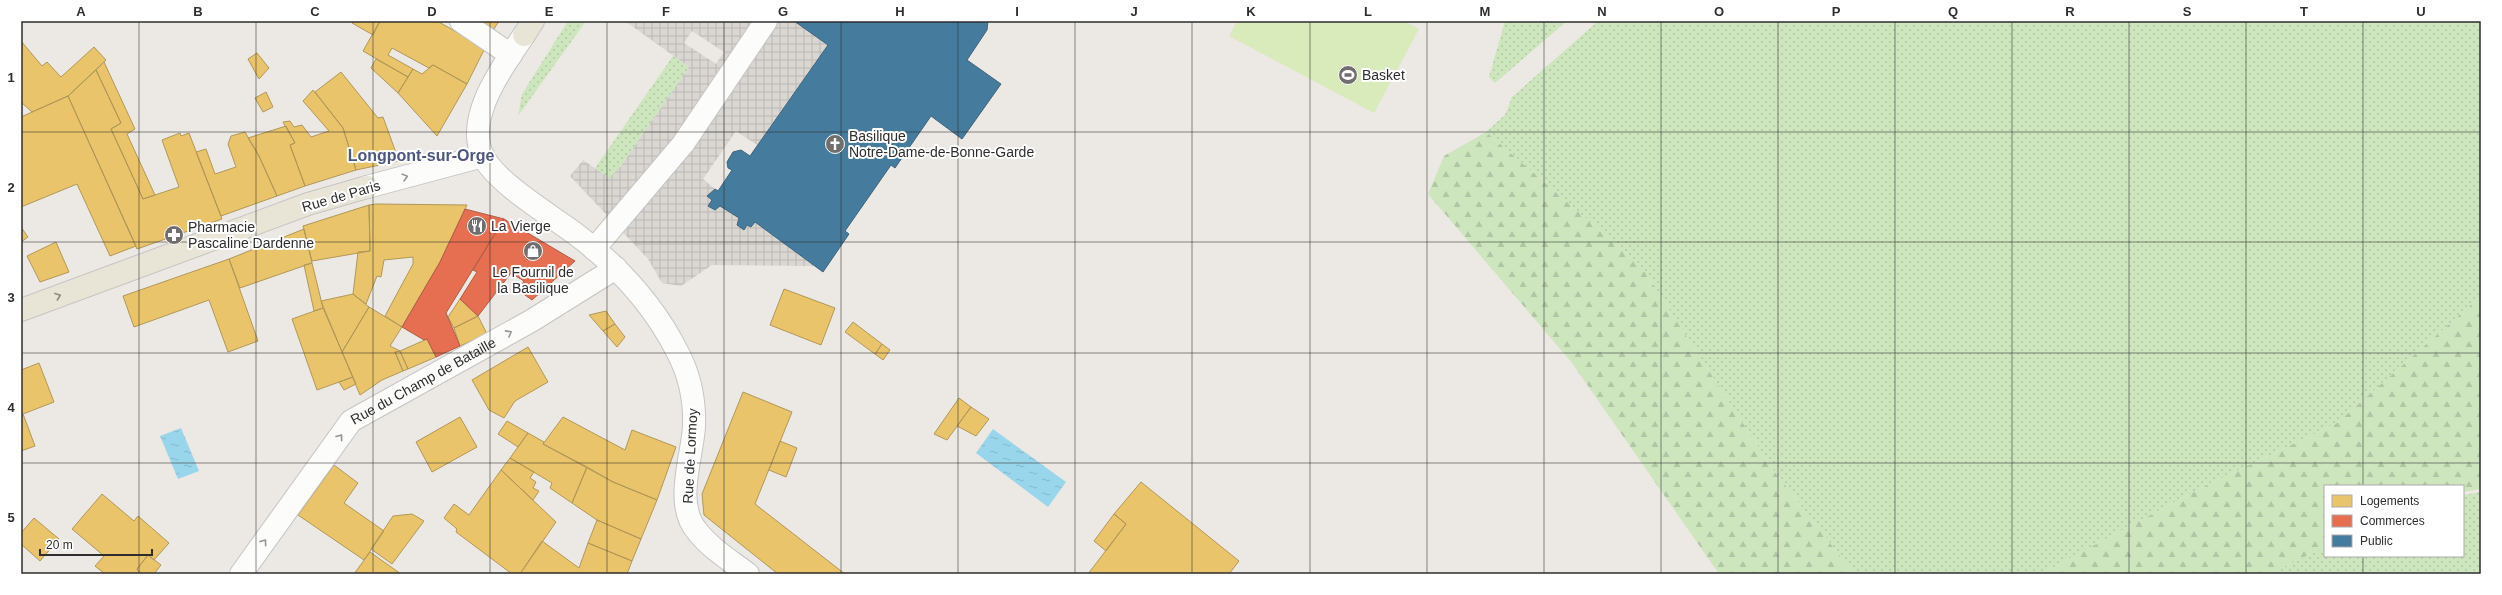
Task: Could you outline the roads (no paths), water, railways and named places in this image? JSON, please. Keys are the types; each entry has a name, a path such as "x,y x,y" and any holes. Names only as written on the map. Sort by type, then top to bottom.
{"main road":[{"name":"Rue de Paris","path":"21,310 308,204 367,187"}],"street":[{"path":"461,21 511,55"},
{"path":"594,249 682,144 766,21"},
{"path":"483,156 476,132 483,104 528,28"},
{"name":"Rue de Lormoy","path":"483,156 499,175 523,196 594,249 616,268 632,284 660,319 679,354 692,388 694,426 686,507 696,530 748,574"},
{"name":"Rue de Paris","path":"367,187 483,156"},
{"name":"Rue du Champ de Bataille","path":"241,574 351,421 531,320 616,268"}],"water":[{"path":"181,428 199,471 178,479 160,436"},
{"path":"993,429 1066,482 1048,507 976,453"}],"place":[{"name":"Basket","path":"1348,75"},
{"name":"Basilique Notre-Dame-de-Bonne-Garde","path":"835,144"},
{"name":"La Vierge","path":"477,226"},
{"name":"Pharmacie Pascaline Dardenne","path":"174,235"},
{"name":"Le Fournil de la Basilique","path":"533,251"}],"district":[{"name":"Longpont-sur-Orge","path":"421,155"}]}
